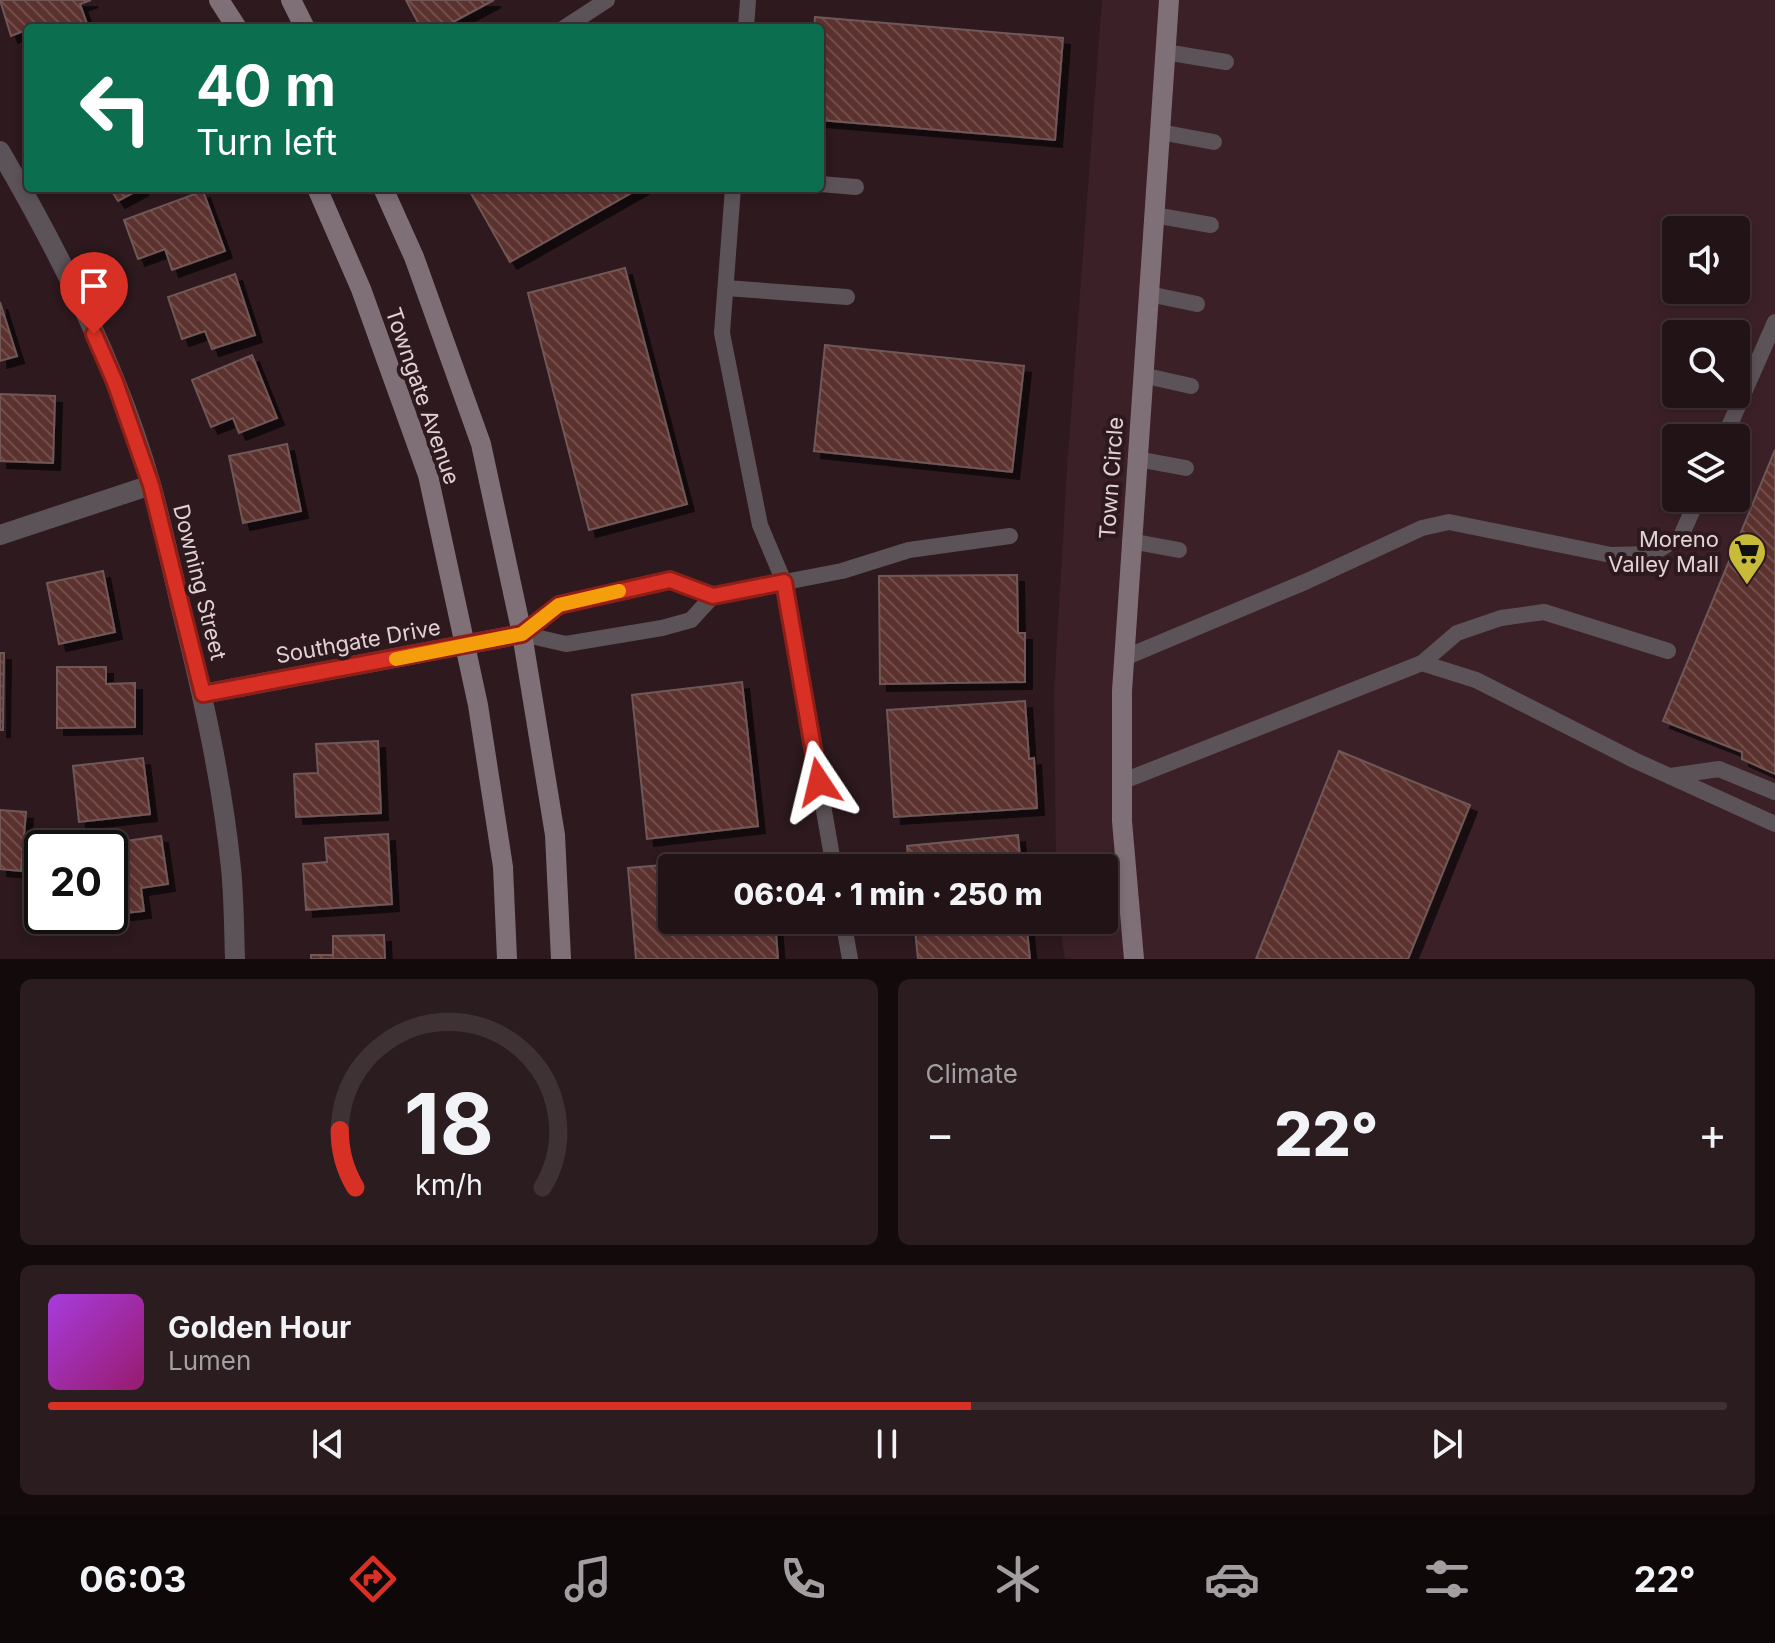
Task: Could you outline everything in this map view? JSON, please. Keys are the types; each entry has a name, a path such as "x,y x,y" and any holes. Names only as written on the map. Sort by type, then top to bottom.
{"main road":[{"path":"219,0 234,24"},
{"path":"291,0 303,24"},
{"name":"Town Circle","path":"1134,959 1126,890 1121,782 1124,658 1169,0"},
{"name":"Towngate Avenue","path":"319,192 361,289 428,475 478,705 503,867 507,959"},
{"name":"Towngate Avenue","path":"385,192 414,257 481,444 522,634 555,835 561,959"}],"street":[{"name":"Downing Street","path":"0,151 48,234 84,310 115,382 151,485 203,694 231,869 235,959"},
{"path":"0,535 151,485"},
{"name":"Southgate Drive","path":"203,694 522,634"}],"lane":[{"path":"570,24 607,0"},
{"path":"746,24 748,0"},
{"path":"1165,52 1226,62"},
{"path":"1160,132 1214,142"},
{"path":"824,184 856,187"},
{"path":"733,192 722,333 760,525 784,582 832,854"},
{"path":"1154,215 1211,225"},
{"path":"726,288 847,297"},
{"path":"1149,294 1197,304"},
{"path":"1730,424 1775,322"},
{"path":"1142,375 1191,386"},
{"path":"1137,459 1186,468"},
{"path":"1124,658 1305,582 1422,528 1449,522 1611,555 1652,554 1681,536 1692,512"},
{"path":"522,634 559,605 670,580 713,596 842,571 909,550 1010,536"},
{"path":"1130,541 1179,550"},
{"path":"522,634 566,644 662,628 691,620 713,596"},
{"path":"1121,782 1422,663 1457,633 1501,618 1544,612 1668,651"},
{"path":"1422,663 1476,680 1669,776 1775,824"},
{"path":"1669,776 1719,769 1775,792"},
{"path":"846,934 850,959"}],"shaded area":[{"name":"Moreno Valley Mall","path":"1102,0 1775,0 1775,959 1065,959 1061,934 1118,934 1118,854 1056,854 1054,692 1068,454"}],"building":[{"path":"0,0 91,0 80,4 87,24 24,24 24,31 11,36"},
{"path":"406,0 494,0 449,24 419,24"},
{"path":"815,17 1063,38 1055,140 824,120 824,24 814,24"},
{"path":"112,192 135,192 118,201"},
{"path":"203,192 225,251 172,270 165,249 138,259 124,220"},
{"path":"470,192 633,192 510,262"},
{"path":"625,268 687,504 589,530 528,293"},
{"path":"235,274 255,335 212,349 205,331 182,339 168,297"},
{"path":"0,302 17,356 0,361"},
{"path":"825,345 1024,366 1012,472 814,451"},
{"path":"252,355 277,418 239,433 233,418 211,427 192,380"},
{"path":"0,394 55,396 53,463 0,461"},
{"path":"287,444 301,511 243,523 229,456"},
{"name":"Moreno Valley Mall","path":"1775,450 1775,774 1742,759 1742,752 1663,721"},
{"path":"103,571 115,632 59,644 47,583"},
{"path":"1017,575 1018,633 1025,633 1025,682 880,684 879,576"},
{"path":"0,653 4,653 3,730 0,730"},
{"path":"57,667 106,667 106,684 135,683 135,727 57,728"},
{"path":"742,682 758,826 647,839 632,695"},
{"path":"1025,701 1029,759 1034,758 1037,808 894,817 887,710"},
{"path":"378,741 381,813 296,817 294,774 318,773 316,744"},
{"path":"1339,751 1470,805 1408,959 1256,959"},
{"path":"143,758 150,814 79,822 73,766"},
{"path":"0,810 26,812 21,871 0,869"},
{"path":"388,834 392,904 306,910 303,864 327,862 325,838"},
{"path":"1018,835 1020,854 908,854 907,846"},
{"path":"161,836 168,884 141,888 144,911 128,913 128,841"},
{"path":"658,865 658,934 776,934 778,959 636,959 628,868"},
{"path":"915,934 1027,934 1030,959 918,959"},
{"path":"384,935 385,959 311,959 311,955 333,955 333,936"}],"slow traffic":[{"path":"396,659 522,634 559,605 619,591"}],"place":[{"name":"Moreno Valley Mall","path":"1747,586"}],"route":[{"path":"94,334 115,382 151,485 203,694 522,634 559,605 670,580 713,596 784,582 819,782"}]}
